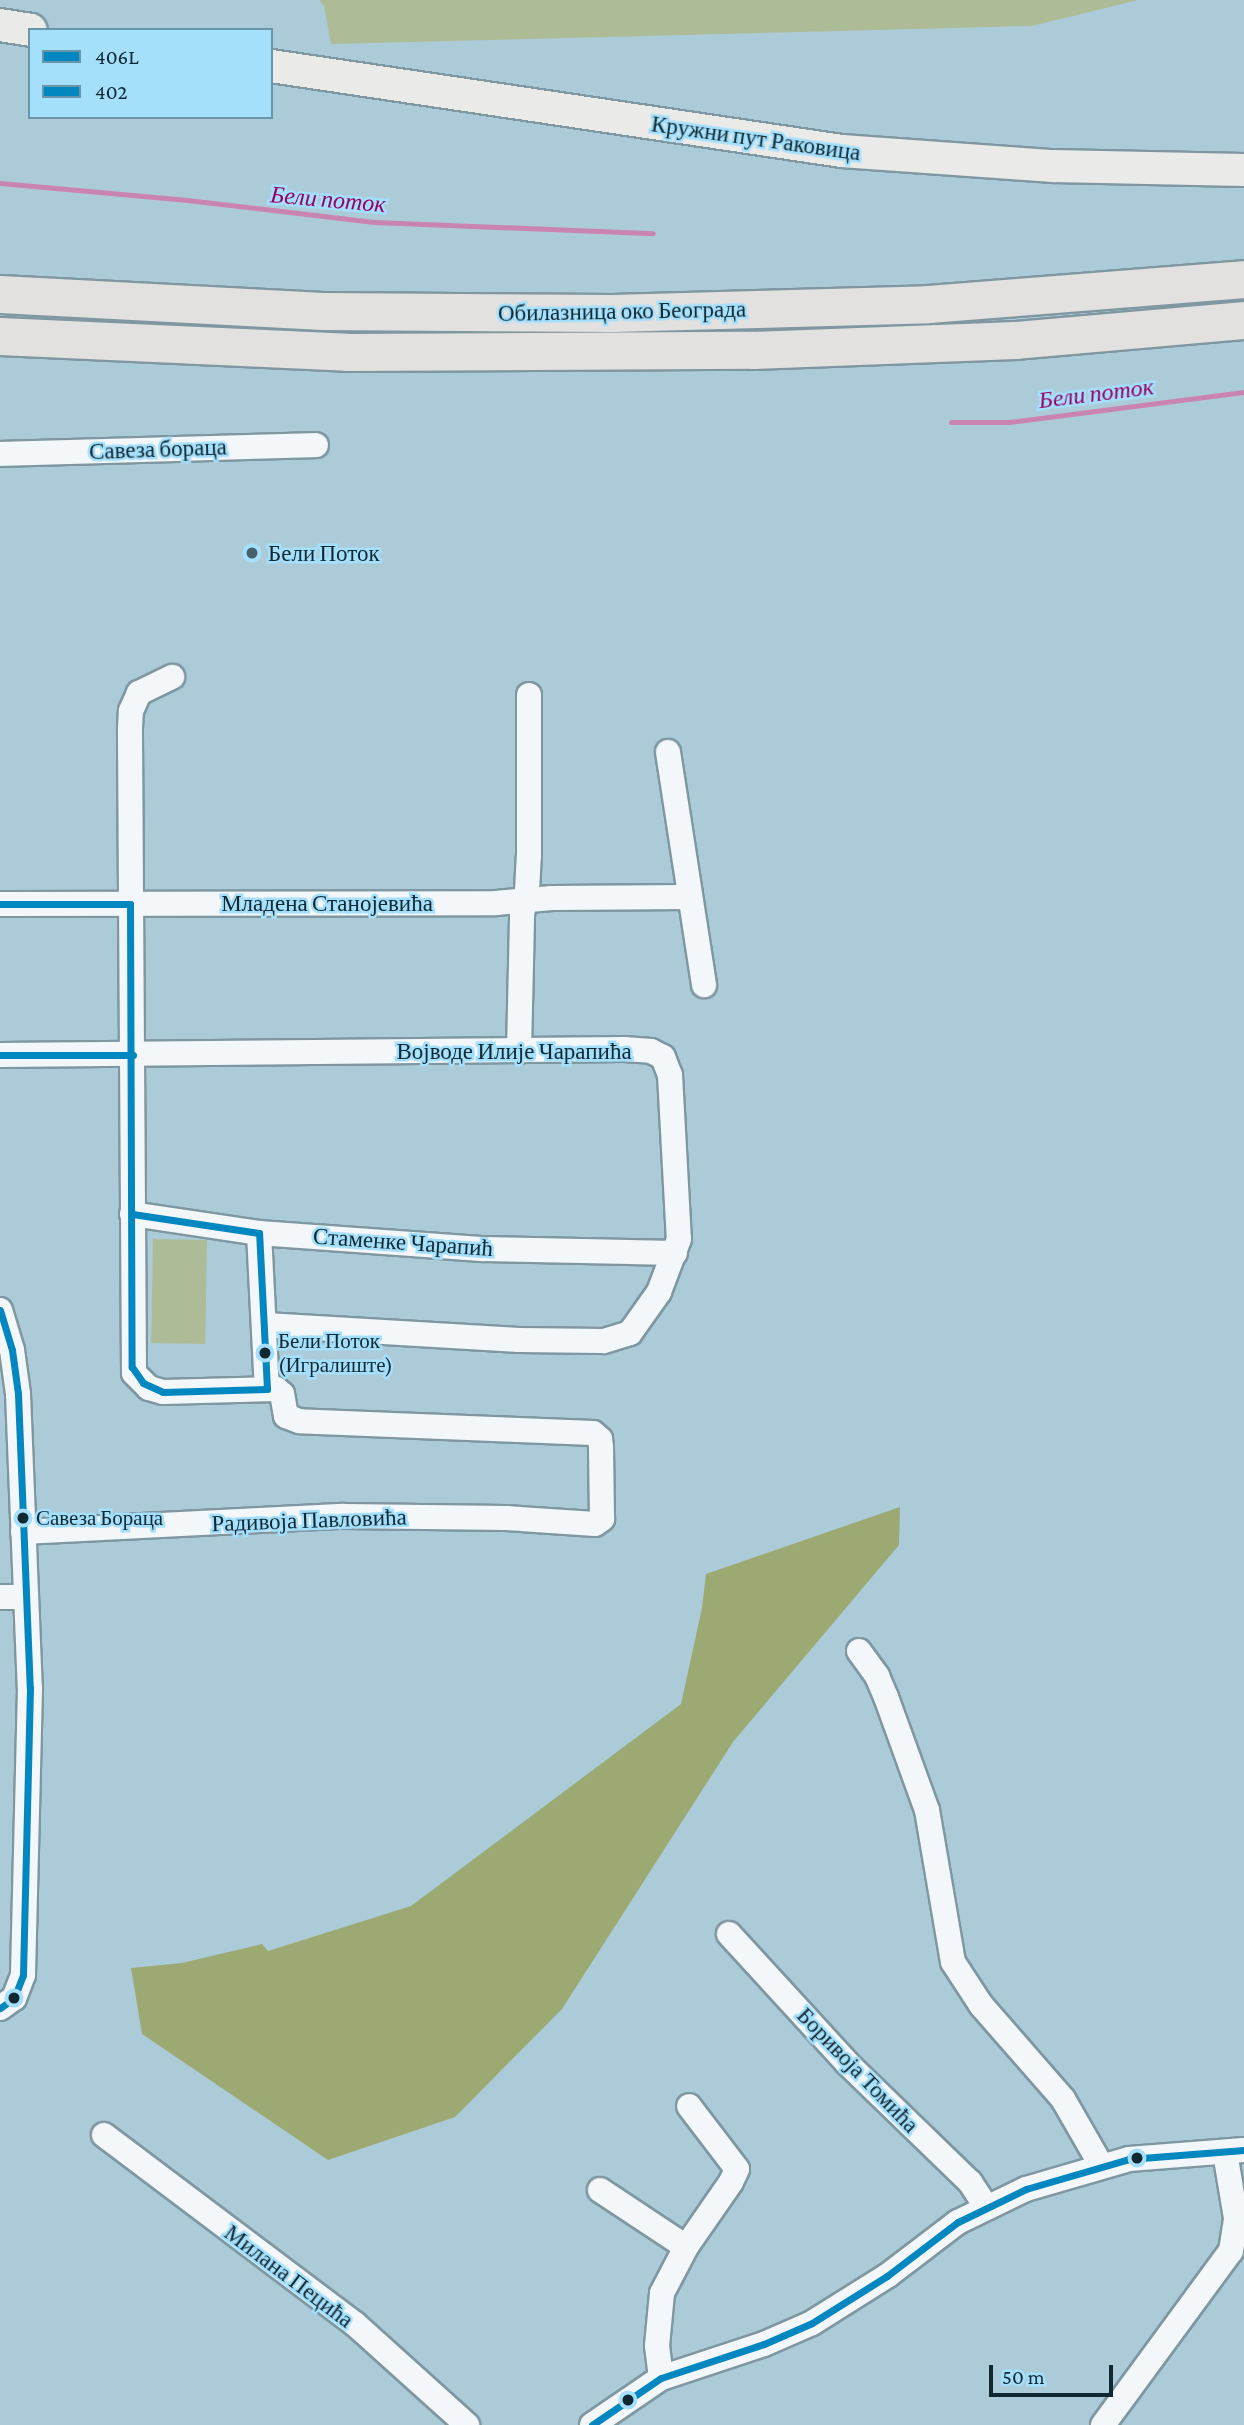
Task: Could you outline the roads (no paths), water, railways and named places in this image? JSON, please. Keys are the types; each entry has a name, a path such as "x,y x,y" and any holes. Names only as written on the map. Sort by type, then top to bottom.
{"highway":[{"name":"Обилазница око Београда","path":"0,294 310,310 612,313 956,303 1244,279"},
{"name":"Обилазница око Београда","path":"0,336 334,352 753,350 1015,340 1244,320"}],"main road":[{"path":"0,25 28,30"},
{"name":"Кружни пут Раковица","path":"273,66 842,151 1000,164 1244,170"}],"street":[{"name":"Савеза бораца","path":"0,453 316,445"},
{"path":"172,677 139,693 131,710 132,1367 138,1378 149,1388 163,1392 267,1389 259,1233"},
{"path":"519,1051 524,901 529,856 528,695"},
{"path":"668,752 704,985"},
{"name":"Младена Станојевића","path":"0,904 524,901 689,897"},
{"name":"Војводе Илије Чарапића","path":"0,1055 624,1049 651,1051 663,1057 670,1075 680,1227 675,1253 659,1293 641,1322 630,1333 603,1341 495,1339 265,1325"},
{"name":"Стаменке Чарапић","path":"132,1214 259,1233 484,1249 675,1253"},
{"path":"0,2008 14,1998 20,1988 26,1947 30,1688 23,1532 2,1318"},
{"name":"Радивоја Павловића","path":"23,1532 344,1516 506,1518 600,1523 603,1514 601,1447 597,1435 292,1420 285,1413 282,1394 267,1389"},
{"path":"0,1597 26,1597"},
{"path":"859,1651 881,1686 926,1810 953,1962 981,2005 1063,2099 1101,2165"},
{"name":"Боривоја Томића","path":"729,1934 847,2063 970,2182 986,2207"},
{"path":"661,2378 657,2346 660,2303 686,2247 732,2182 737,2169 689,2106"},
{"name":"Милана Пецића","path":"104,2135 355,2324 467,2425"},
{"path":"592,2425 661,2378 765,2344 812,2323 878,2283 958,2222 1026,2189 1129,2159 1235,2151 1236,2218 1231,2251 1103,2425"},
{"path":"600,2190 686,2247"}],"waterway":[{"name":"Бели поток","path":"0,183 187,200 374,222 653,233"},
{"name":"Бели поток","path":"951,422 1009,422 1244,392"}],"place":[{"name":"Бели Поток","path":"252,553"},
{"name":"Бели Поток (Игралиште)","path":"265,1353"},
{"name":"Савеза Бораца","path":"23,1518"}]}
